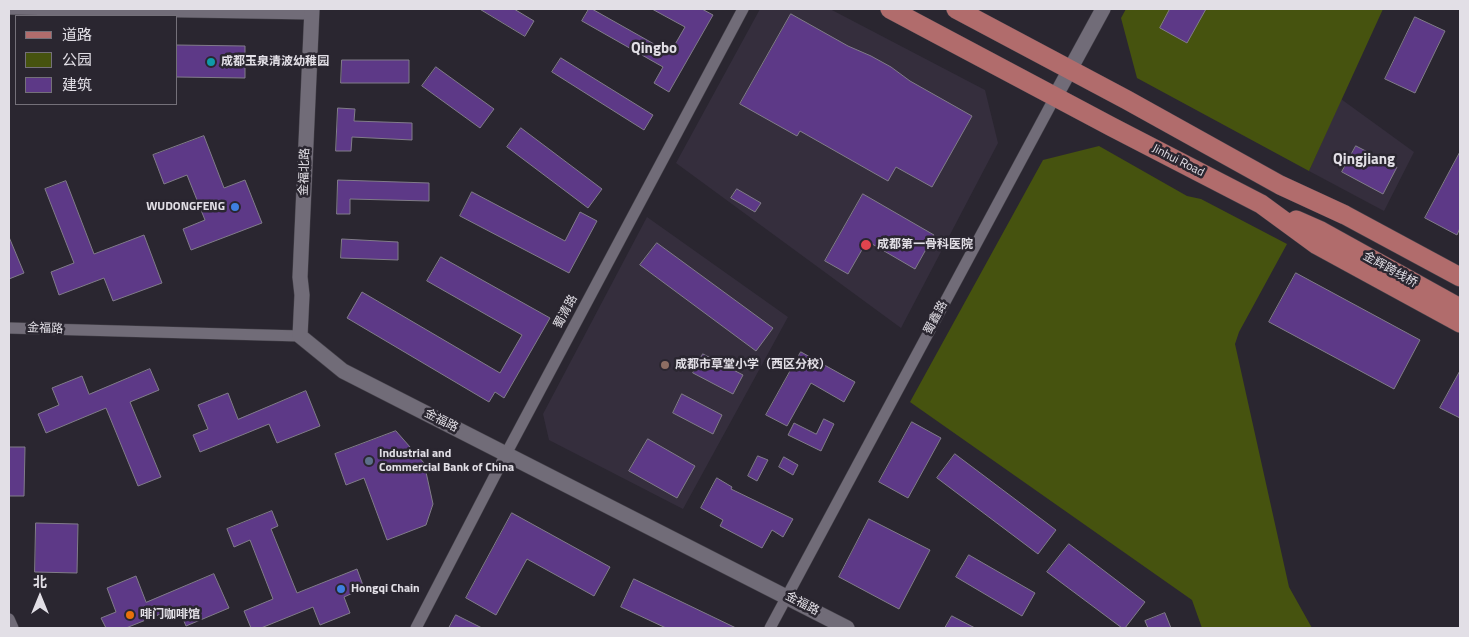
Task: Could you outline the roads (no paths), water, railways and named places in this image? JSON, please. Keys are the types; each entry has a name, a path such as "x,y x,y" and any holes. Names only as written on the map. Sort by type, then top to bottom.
{"main road":[{"path":"956,9 1070,69 1280,185 1345,215 1460,277"},
{"name":"Jinhui Road","path":"901,11 1055,97 1261,204 1317,245 1460,323"},
{"path":"1280,185 1329,229"},
{"path":"1261,204 1329,229"},
{"name":"金辉跨线桥","path":"1329,229 1460,294"},
{"name":"金辉跨线桥","path":"1329,229 1460,308"}],"street":[{"path":"9,9 312,11"},
{"name":"蜀清路","path":"416,628 506,454 743,9"},
{"name":"蜀鑫路","path":"770,628 1103,9"},
{"name":"金福北路","path":"300,336 302,295 300,277 312,11"},
{"name":"金福路","path":"9,328 300,336 343,371 847,628"},
{"path":"9,619 13,628"}],"place":[{"name":"成都玉泉清波幼稚园","path":"211,62"},
{"name":"WUDONGFENG","path":"235,207"},
{"name":"成都第一骨科医院","path":"866,245"},
{"name":"成都市草堂小学（西区分校）","path":"665,365"},
{"name":"Industrial and Commercial Bank of China","path":"369,461"},
{"name":"Hongqi Chain","path":"341,589"},
{"name":"啡门咖啡馆","path":"130,615"}],"district":[{"name":"Qingbo","path":"654,49"},
{"name":"Qingjiang","path":"1364,160"}]}
